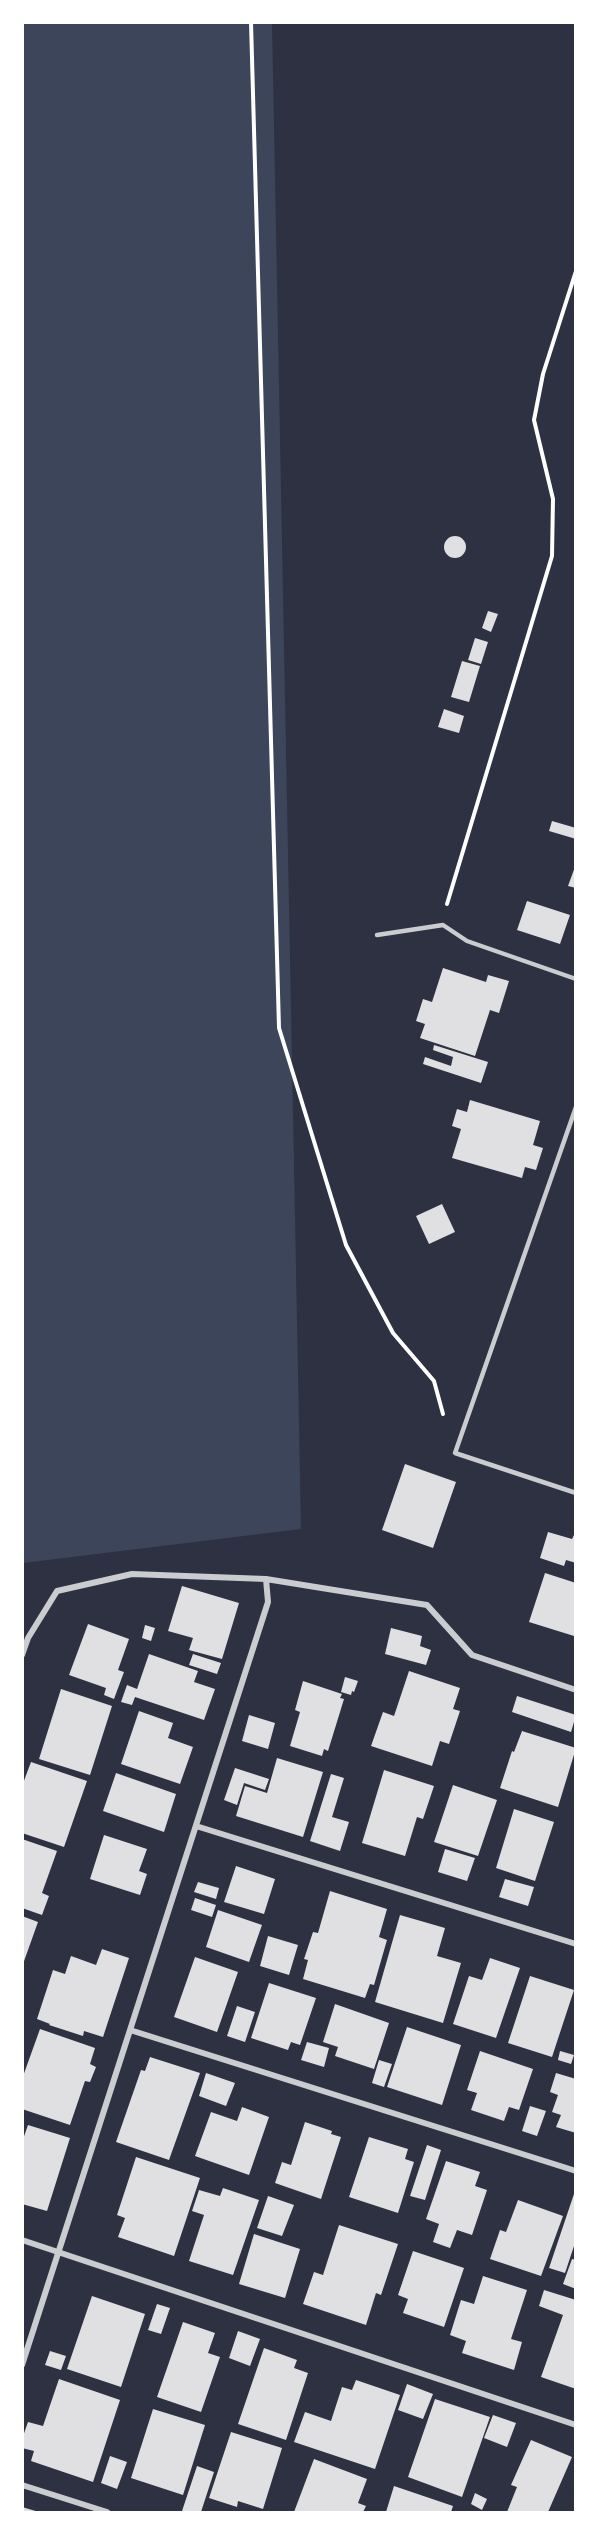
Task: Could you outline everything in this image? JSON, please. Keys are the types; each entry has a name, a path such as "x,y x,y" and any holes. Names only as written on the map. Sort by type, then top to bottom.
{"street":[{"path":"22,1654 28,1638 57,1591 132,1574 266,1580 427,1605 472,1655 576,1690"},
{"path":"22,2365 268,1602 266,1580"},
{"path":"196,1826 576,1944"},
{"path":"130,2030 576,2171"},
{"path":"22,2240 58,2250 576,2425"},
{"path":"22,2485 107,2512"}],"lane":[{"path":"377,935 443,925 467,940 576,979"},
{"path":"576,1107 455,1454 576,1493"}],"path":[{"path":"251,22 279,1028 346,1245 393,1333 434,1381 455,1454"},
{"path":"443,925 450,891 552,556 553,499 534,420 543,374 576,271"}],"shaded area":[{"path":"22,23 272,23 301,1529 23,1563"}],"building":[{"path":"455,536 463,539 466,547 463,555 455,558 447,555 444,547 447,539"},
{"path":"488,611 498,614 491,632 482,628"},
{"path":"475,638 488,642 481,664 468,660"},
{"path":"462,661 480,666 469,702 451,697"},
{"path":"444,709 464,716 459,733 438,727"},
{"path":"552,821 576,828 576,839 549,831"},
{"path":"576,864 576,888 568,886"},
{"path":"527,901 570,915 560,944 517,930"},
{"path":"443,968 486,982 488,975 509,981 499,1013 490,1010 475,1056 420,1038 425,1024 416,1021 423,999 432,1002"},
{"path":"434,1045 488,1062 481,1083 423,1064 425,1057 451,1066 453,1057 433,1050"},
{"path":"470,1100 540,1121 533,1145 543,1148 536,1170 525,1167 522,1178 452,1158 461,1129 452,1126 457,1109 467,1112"},
{"path":"442,1204 455,1232 429,1244 416,1216"},
{"path":"405,1464 456,1482 433,1548 382,1530"},
{"path":"576,1531 576,1563 566,1560 564,1566 540,1558 548,1532 572,1539"},
{"path":"545,1573 576,1583 574,1636 529,1622"},
{"path":"182,1586 239,1603 222,1659 189,1650 193,1638 168,1631"},
{"path":"88,1624 129,1639 118,1670 124,1672 114,1699 104,1695 106,1688 69,1675"},
{"path":"145,1625 155,1628 151,1641 142,1638"},
{"path":"391,1628 422,1636 420,1646 431,1650 426,1665 385,1654"},
{"path":"149,1654 198,1671 194,1682 215,1689 204,1720 135,1697 132,1705 121,1702 127,1685 137,1689"},
{"path":"193,1654 221,1663 217,1674 189,1665"},
{"path":"409,1671 460,1688 453,1709 460,1711 449,1744 440,1741 432,1766 371,1746 383,1712 394,1716"},
{"path":"345,1677 358,1681 351,1695 341,1692"},
{"path":"303,1681 342,1694 340,1698 344,1699 328,1751 324,1749 322,1756 290,1746 300,1712 295,1710"},
{"path":"61,1689 112,1706 90,1775 39,1759"},
{"path":"517,1696 576,1715 571,1732 512,1712"},
{"path":"139,1711 173,1723 168,1738 193,1747 180,1784 121,1764"},
{"path":"249,1715 275,1723 268,1749 242,1741"},
{"path":"522,1731 576,1748 558,1807 500,1788 512,1751 514,1752"},
{"path":"277,1758 323,1772 303,1837 236,1816 245,1786 267,1793"},
{"path":"31,1762 87,1781 64,1847 22,1833 22,1786"},
{"path":"235,1768 269,1779 265,1790 244,1783 237,1805 224,1800"},
{"path":"384,1770 434,1786 423,1819 417,1817 405,1856 362,1843"},
{"path":"116,1773 176,1794 164,1832 103,1811"},
{"path":"331,1774 344,1778 332,1817 349,1822 340,1851 310,1841"},
{"path":"453,1785 497,1800 478,1856 434,1842"},
{"path":"514,1809 554,1822 535,1881 496,1868"},
{"path":"104,1835 147,1849 139,1871 147,1874 140,1895 90,1879"},
{"path":"22,1839 57,1851 42,1893 49,1896 42,1915 22,1908"},
{"path":"445,1849 475,1858 467,1881 438,1872"},
{"path":"236,1866 275,1879 264,1914 224,1902"},
{"path":"505,1879 534,1887 528,1906 499,1897"},
{"path":"198,1882 219,1888 216,1899 194,1892"},
{"path":"330,1891 387,1909 379,1937 387,1940 374,1985 370,1984 365,1998 303,1979 308,1960 304,1959 313,1932 318,1933"},
{"path":"195,1898 216,1905 212,1917 191,1910"},
{"path":"218,1910 262,1925 249,1962 206,1947"},
{"path":"400,1915 445,1928 437,1956 461,1963 443,2023 375,2002"},
{"path":"22,1916 38,1922 23,1964 22,1964"},
{"path":"268,1936 298,1945 289,1975 260,1966"},
{"path":"102,1949 129,1958 103,2037 84,2031 83,2036 37,2019 53,1970 65,1974 71,1956 96,1965"},
{"path":"195,1957 238,1972 217,2032 174,2017"},
{"path":"490,1958 520,1968 496,2038 453,2024 469,1976 482,1980"},
{"path":"530,1976 574,1990 552,2057 508,2043"},
{"path":"269,1983 316,1998 300,2045 291,2042 288,2050 251,2038"},
{"path":"335,2004 389,2023 374,2069 335,2056 338,2047 323,2042"},
{"path":"237,2006 255,2012 245,2042 227,2036"},
{"path":"407,2027 461,2045 442,2105 387,2087"},
{"path":"40,2029 95,2048 90,2064 96,2067 90,2082 85,2081 70,2125 22,2109 22,2079"},
{"path":"307,2042 329,2048 324,2067 301,2060"},
{"path":"480,2051 533,2069 519,2110 509,2107 504,2121 471,2110 477,2093 467,2090"},
{"path":"560,2051 574,2055 571,2064 558,2060"},
{"path":"150,2057 200,2073 169,2160 116,2142 141,2070 145,2071"},
{"path":"379,2060 392,2064 384,2087 372,2083"},
{"path":"206,2073 235,2083 226,2106 199,2096"},
{"path":"556,2073 576,2079 576,2133 556,2127 561,2115 552,2112 558,2095 550,2092"},
{"path":"530,2106 546,2111 537,2136 522,2131"},
{"path":"242,2107 269,2117 249,2175 195,2156 211,2112 237,2121"},
{"path":"305,2122 332,2131 331,2134 341,2137 321,2199 275,2183 282,2162 291,2165"},
{"path":"28,2125 70,2138 47,2211 22,2204 22,2142"},
{"path":"369,2137 408,2149 405,2159 414,2162 398,2213 349,2197"},
{"path":"427,2145 441,2150 425,2200 410,2196"},
{"path":"136,2157 200,2178 174,2256 118,2237 125,2218 117,2215"},
{"path":"446,2161 480,2172 475,2186 487,2190 472,2235 457,2230 450,2248 433,2242 439,2224 426,2219"},
{"path":"223,2188 259,2200 233,2275 189,2261 204,2215 192,2211 199,2190 220,2196"},
{"path":"575,2191 576,2240 565,2273 549,2268"},
{"path":"268,2196 294,2205 282,2236 257,2228"},
{"path":"518,2200 563,2216 541,2276 490,2259 500,2230 506,2232"},
{"path":"339,2225 398,2244 381,2295 376,2293 366,2325 303,2304 314,2272 323,2275"},
{"path":"254,2234 300,2249 285,2298 239,2284"},
{"path":"413,2251 464,2268 444,2327 403,2313 408,2299 398,2295"},
{"path":"572,2259 576,2260 576,2289 563,2284"},
{"path":"483,2276 527,2290 511,2339 522,2342 514,2370 462,2353 466,2341 450,2335 461,2300 474,2304"},
{"path":"544,2290 576,2300 576,2389 541,2377 563,2315 539,2306"},
{"path":"92,2296 145,2314 121,2387 67,2369"},
{"path":"157,2304 170,2308 161,2334 148,2330"},
{"path":"183,2322 215,2333 208,2353 220,2357 201,2412 157,2397"},
{"path":"238,2331 260,2339 250,2366 229,2358"},
{"path":"264,2348 297,2360 294,2368 308,2373 286,2440 238,2424"},
{"path":"50,2351 66,2356 61,2370 45,2365"},
{"path":"59,2379 120,2400 93,2482 31,2461 34,2451 22,2448 22,2439 28,2422 43,2426"},
{"path":"356,2380 400,2395 375,2469 294,2442 305,2412 331,2421 342,2387 352,2390"},
{"path":"407,2384 433,2394 423,2419 398,2410"},
{"path":"435,2399 490,2417 462,2497 408,2477"},
{"path":"153,2409 205,2425 183,2495 131,2478"},
{"path":"493,2415 516,2423 507,2447 484,2438"},
{"path":"231,2432 282,2448 263,2509 238,2501 237,2507 209,2498"},
{"path":"531,2440 572,2457 548,2512 507,2512 517,2487 511,2485"},
{"path":"110,2456 127,2462 117,2489 101,2483"},
{"path":"314,2459 367,2479 358,2503 366,2506 363,2512 294,2512"},
{"path":"197,2466 214,2472 201,2512 182,2511"},
{"path":"394,2486 453,2506 451,2512 386,2512"},
{"path":"475,2493 487,2499 482,2510 471,2504"},
{"path":"22,2507 39,2512 22,2512"}]}
